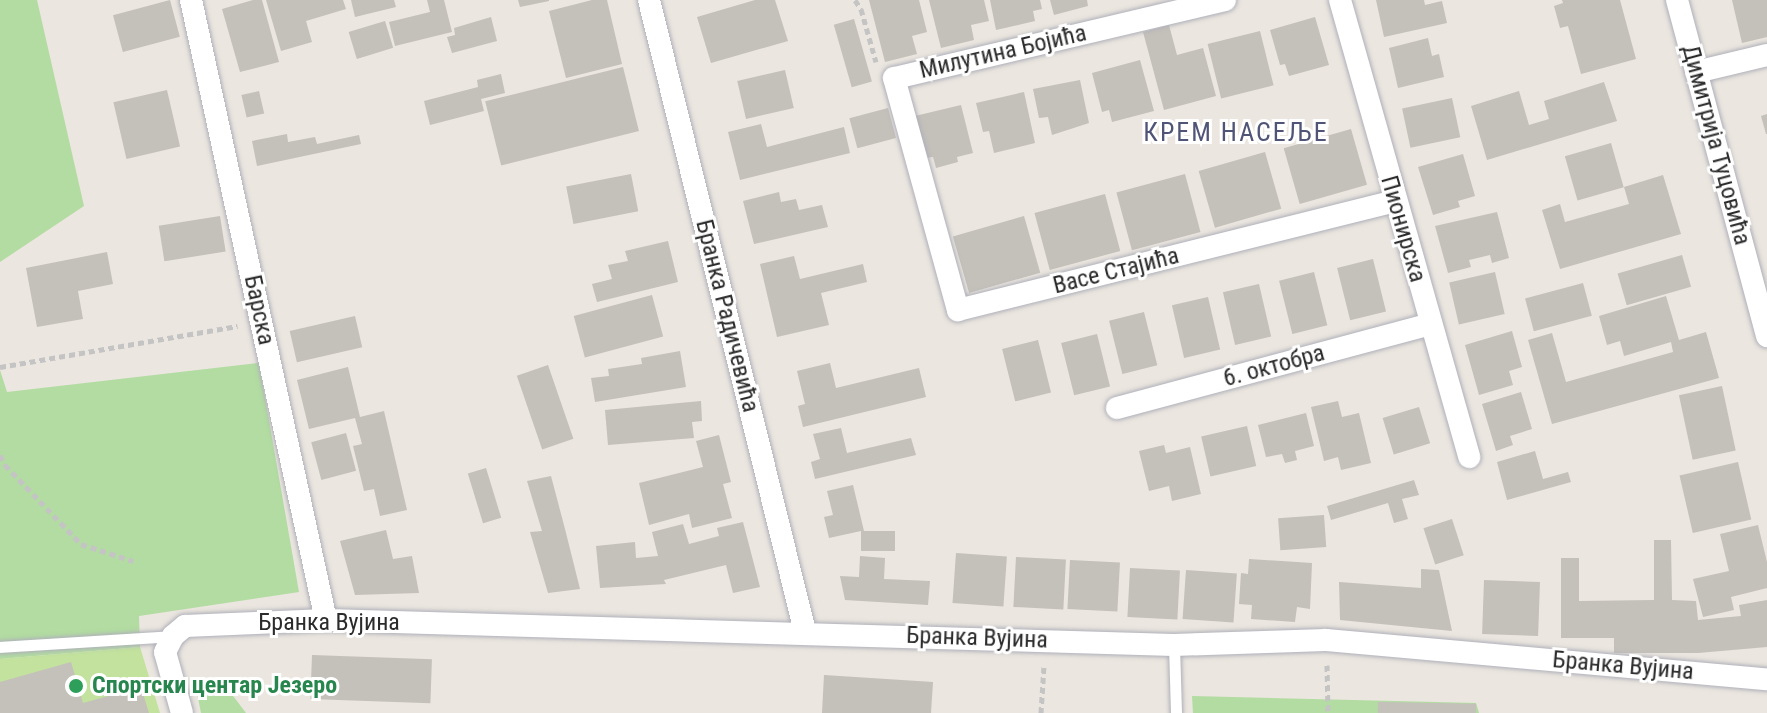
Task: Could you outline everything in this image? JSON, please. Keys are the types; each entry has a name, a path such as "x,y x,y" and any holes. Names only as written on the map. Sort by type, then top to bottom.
{"street":[{"name":"Барска","path":"191,0 326,620"},
{"name":"Бранка Радичевића","path":"649,0 805,632"},
{"name":"Милутина Бојића","path":"922,190 894,78 1225,0"},
{"name":"Пионирска","path":"1340,0 1469,457"},
{"name":"Димитрија Туцовића","path":"1677,0 1767,336"},
{"path":"1696,72 1767,55"},
{"name":"Васе Стајића","path":"922,190 958,310 1395,201"},
{"name":"6. октобра","path":"1117,408 1430,324"},
{"name":"Бранка Вујина","path":"179,631 326,620 1174,645 1326,640 1767,679"},
{"path":"179,631 165,652 182,713"}],"lane":[{"path":"0,647 179,631"},
{"path":"1174,645 1176,713"}],"path":[{"path":"855,0 861,9 877,67 894,78"},
{"path":"0,367 261,322"},
{"path":"0,455 5,465 81,544 133,561"},
{"path":"1041,713 1045,640"},
{"path":"1326,640 1329,712"}],"green space":[{"path":"0,0 37,0 84,206 0,262"},
{"path":"259,363 299,592 139,616 140,647 0,659 0,370 7,392"},
{"name":"Спортски центар Језеро","path":"140,647 160,713 0,713 0,659"},
{"path":"221,680 246,713 201,713 197,693"},
{"path":"1192,696 1476,703 1479,713 1193,713"}],"building":[{"path":"170,0 180,37 123,52 113,15"},
{"path":"262,0 279,62 240,72 222,9"},
{"path":"266,0 343,0 346,9 306,21 312,42 281,51"},
{"path":"351,0 394,0 396,7 355,17"},
{"path":"427,0 444,0 452,32 395,46 389,22 430,12"},
{"path":"518,0 549,0 549,1 520,7"},
{"path":"592,0 607,0 622,64 566,78 549,11"},
{"path":"755,0 775,0 788,41 711,63 697,17"},
{"path":"869,0 919,0 927,32 912,36 917,54 885,62"},
{"path":"929,0 984,0 989,21 971,25 974,40 941,48"},
{"path":"990,0 1040,0 1042,9 1033,11 1035,21 996,30"},
{"path":"1050,0 1087,0 1088,6 1054,15"},
{"path":"1376,0 1424,0 1425,5 1442,1 1447,23 1384,37"},
{"path":"1562,0 1620,0 1636,59 1581,74 1568,26 1560,28 1554,6 1563,3"},
{"path":"1732,0 1767,0 1767,37 1742,43"},
{"path":"491,17 497,41 452,53 447,37 455,35 454,28"},
{"path":"1315,17 1329,65 1289,76 1285,64 1280,65 1270,30"},
{"path":"854,19 872,81 852,87 834,25"},
{"path":"385,21 393,48 357,59 349,32"},
{"path":"1169,25 1177,55 1203,48 1216,96 1164,110 1143,32"},
{"path":"1260,31 1274,85 1221,98 1208,44"},
{"path":"1428,38 1432,56 1439,54 1444,77 1398,88 1389,48"},
{"path":"1140,60 1154,111 1112,122 1109,110 1102,112 1092,73"},
{"path":"623,67 639,131 501,165 485,101"},
{"path":"785,70 794,108 746,119 737,81"},
{"path":"501,74 505,93 481,99 484,111 430,125 424,101 478,87 477,80"},
{"path":"1080,80 1089,123 1052,135 1048,117 1039,118 1033,89"},
{"path":"1604,82 1617,121 1487,160 1471,106 1519,91 1529,125 1549,119 1544,101"},
{"path":"167,90 180,147 126,159 113,102"},
{"path":"259,91 264,113 247,117 241,95"},
{"path":"1024,92 1035,143 994,153 989,131 983,132 976,103"},
{"path":"1452,98 1460,137 1410,148 1402,109"},
{"path":"961,105 973,153 957,157 958,162 936,168 933,157 926,158 915,116"},
{"path":"888,108 896,138 857,148 849,118"},
{"path":"1767,114 1767,134 1766,134 1761,116"},
{"path":"761,124 767,147 844,127 850,153 740,180 728,132"},
{"path":"1351,129 1367,185 1300,204 1284,148"},
{"path":"287,134 288,142 315,137 317,144 359,135 361,144 257,166 252,141"},
{"path":"1611,143 1624,187 1578,200 1565,156"},
{"path":"1265,152 1281,209 1215,228 1199,171"},
{"path":"1463,154 1475,196 1458,201 1460,207 1433,215 1418,167"},
{"path":"631,174 638,211 573,224 566,187"},
{"path":"1185,174 1201,232 1132,250 1116,192"},
{"path":"1663,175 1681,234 1560,269 1542,210 1560,204 1565,222 1629,204 1624,187"},
{"path":"779,192 781,202 796,199 799,210 822,205 828,227 754,244 743,201"},
{"path":"1105,194 1120,251 1050,270 1034,213"},
{"path":"1497,212 1509,258 1492,263 1490,255 1469,260 1471,267 1448,273 1435,226"},
{"path":"220,216 226,252 164,261 159,226"},
{"path":"1024,216 1040,273 969,293 953,236"},
{"path":"668,241 678,282 597,302 592,284 612,279 608,265 628,261 625,251"},
{"path":"107,252 113,284 78,291 83,319 37,327 26,268"},
{"path":"1682,255 1691,287 1627,305 1618,273"},
{"path":"794,256 800,279 863,264 867,282 821,293 829,325 777,337 760,264"},
{"path":"1373,259 1386,311 1350,320 1337,268"},
{"path":"1314,272 1327,325 1292,334 1279,281"},
{"path":"1495,272 1505,314 1459,324 1449,283"},
{"path":"1583,283 1592,316 1534,331 1525,299"},
{"path":"1259,284 1271,337 1235,345 1223,292"},
{"path":"652,295 663,337 585,357 574,316"},
{"path":"1666,296 1679,340 1706,332 1719,378 1552,424 1528,340 1552,333 1566,382 1673,352 1671,342 1624,356 1620,341 1607,345 1599,316"},
{"path":"1208,297 1220,350 1184,358 1172,305"},
{"path":"1144,312 1157,365 1122,374 1109,321"},
{"path":"355,316 362,347 297,362 290,331"},
{"path":"1512,331 1522,367 1509,371 1513,385 1479,395 1465,345"},
{"path":"1097,334 1110,386 1074,395 1061,343"},
{"path":"1038,340 1051,392 1015,401 1002,349"},
{"path":"680,351 686,387 595,402 591,378 609,376 608,369 642,364 641,358"},
{"path":"830,363 836,388 919,368 926,397 803,427 798,406 805,404 797,371"},
{"path":"548,365 573,439 542,449 517,376"},
{"path":"348,367 360,417 384,411 407,510 380,516 374,489 364,491 353,446 362,444 355,418 309,429 297,380"},
{"path":"1722,386 1736,451 1693,460 1679,395"},
{"path":"1521,392 1532,429 1510,436 1513,445 1496,451 1482,404"},
{"path":"701,401 702,421 692,422 694,438 608,445 605,410"},
{"path":"1338,401 1342,417 1359,413 1371,463 1341,470 1338,457 1324,461 1311,407"},
{"path":"1419,407 1430,443 1394,454 1383,418"},
{"path":"1306,413 1314,446 1295,451 1297,460 1285,463 1282,454 1266,457 1258,425"},
{"path":"1247,426 1256,466 1210,477 1201,437"},
{"path":"841,428 847,453 911,438 916,455 815,479 811,462 820,459 813,434"},
{"path":"346,433 356,471 321,480 311,442"},
{"path":"719,435 731,482 723,484 732,518 692,528 689,514 649,525 639,483 703,467 696,441"},
{"path":"1164,445 1166,453 1190,447 1201,494 1172,501 1169,486 1149,491 1139,451"},
{"path":"1535,451 1543,479 1568,472 1571,482 1507,500 1497,462"},
{"path":"1738,462 1751,519 1693,533 1680,475"},
{"path":"486,468 501,518 483,523 468,474"},
{"path":"551,476 580,589 548,593 530,532 542,531 527,481"},
{"path":"1414,480 1419,495 1402,499 1408,519 1394,523 1388,503 1331,520 1327,506"},
{"path":"853,485 864,531 895,531 895,551 861,551 861,531 829,538 824,517 833,515 827,491"},
{"path":"1324,515 1326,547 1280,550 1278,518"},
{"path":"1452,519 1464,555 1435,564 1423,528"},
{"path":"743,522 760,587 733,593 726,565 664,580 666,584 600,588 596,546 635,542 636,558 658,556 652,532 683,524 689,544 719,536 717,528"},
{"path":"1758,525 1767,562 1767,588 1731,597 1734,610 1703,617 1693,579 1729,571 1720,534"},
{"path":"386,530 393,559 412,556 419,593 355,595 340,541"},
{"path":"1654,540 1671,540 1672,600 1696,601 1698,620 1741,616 1739,605 1767,600 1767,647 1698,653 1614,653 1614,638 1561,638 1561,558 1579,558 1579,601 1654,600"},
{"path":"956,553 1007,557 1003,606 953,603"},
{"path":"860,556 885,558 884,579 930,581 928,605 845,600 840,576 859,577"},
{"path":"1016,557 1066,560 1063,610 1013,607"},
{"path":"1249,559 1312,563 1310,609 1297,607 1295,622 1251,619 1252,605 1239,604 1241,573 1248,574"},
{"path":"1070,560 1120,563 1117,612 1067,609"},
{"path":"1130,568 1180,571 1177,620 1127,617"},
{"path":"1421,569 1439,570 1452,631 1340,620 1339,582 1421,588"},
{"path":"1186,570 1237,574 1233,622 1183,619"},
{"path":"1484,580 1540,582 1538,636 1482,634"},
{"path":"312,655 432,659 430,703 310,699"},
{"path":"71,662 83,703 141,687 149,713 0,713 0,682"},
{"path":"824,675 933,682 931,713 822,713"},
{"path":"1378,702 1476,704 1476,713 1378,713"}],"place":[{"name":"Спортски центар Језеро","path":"76,686"}],"district":[{"name":"КРЕМ НАСЕЉЕ","path":"1236,133"}]}
